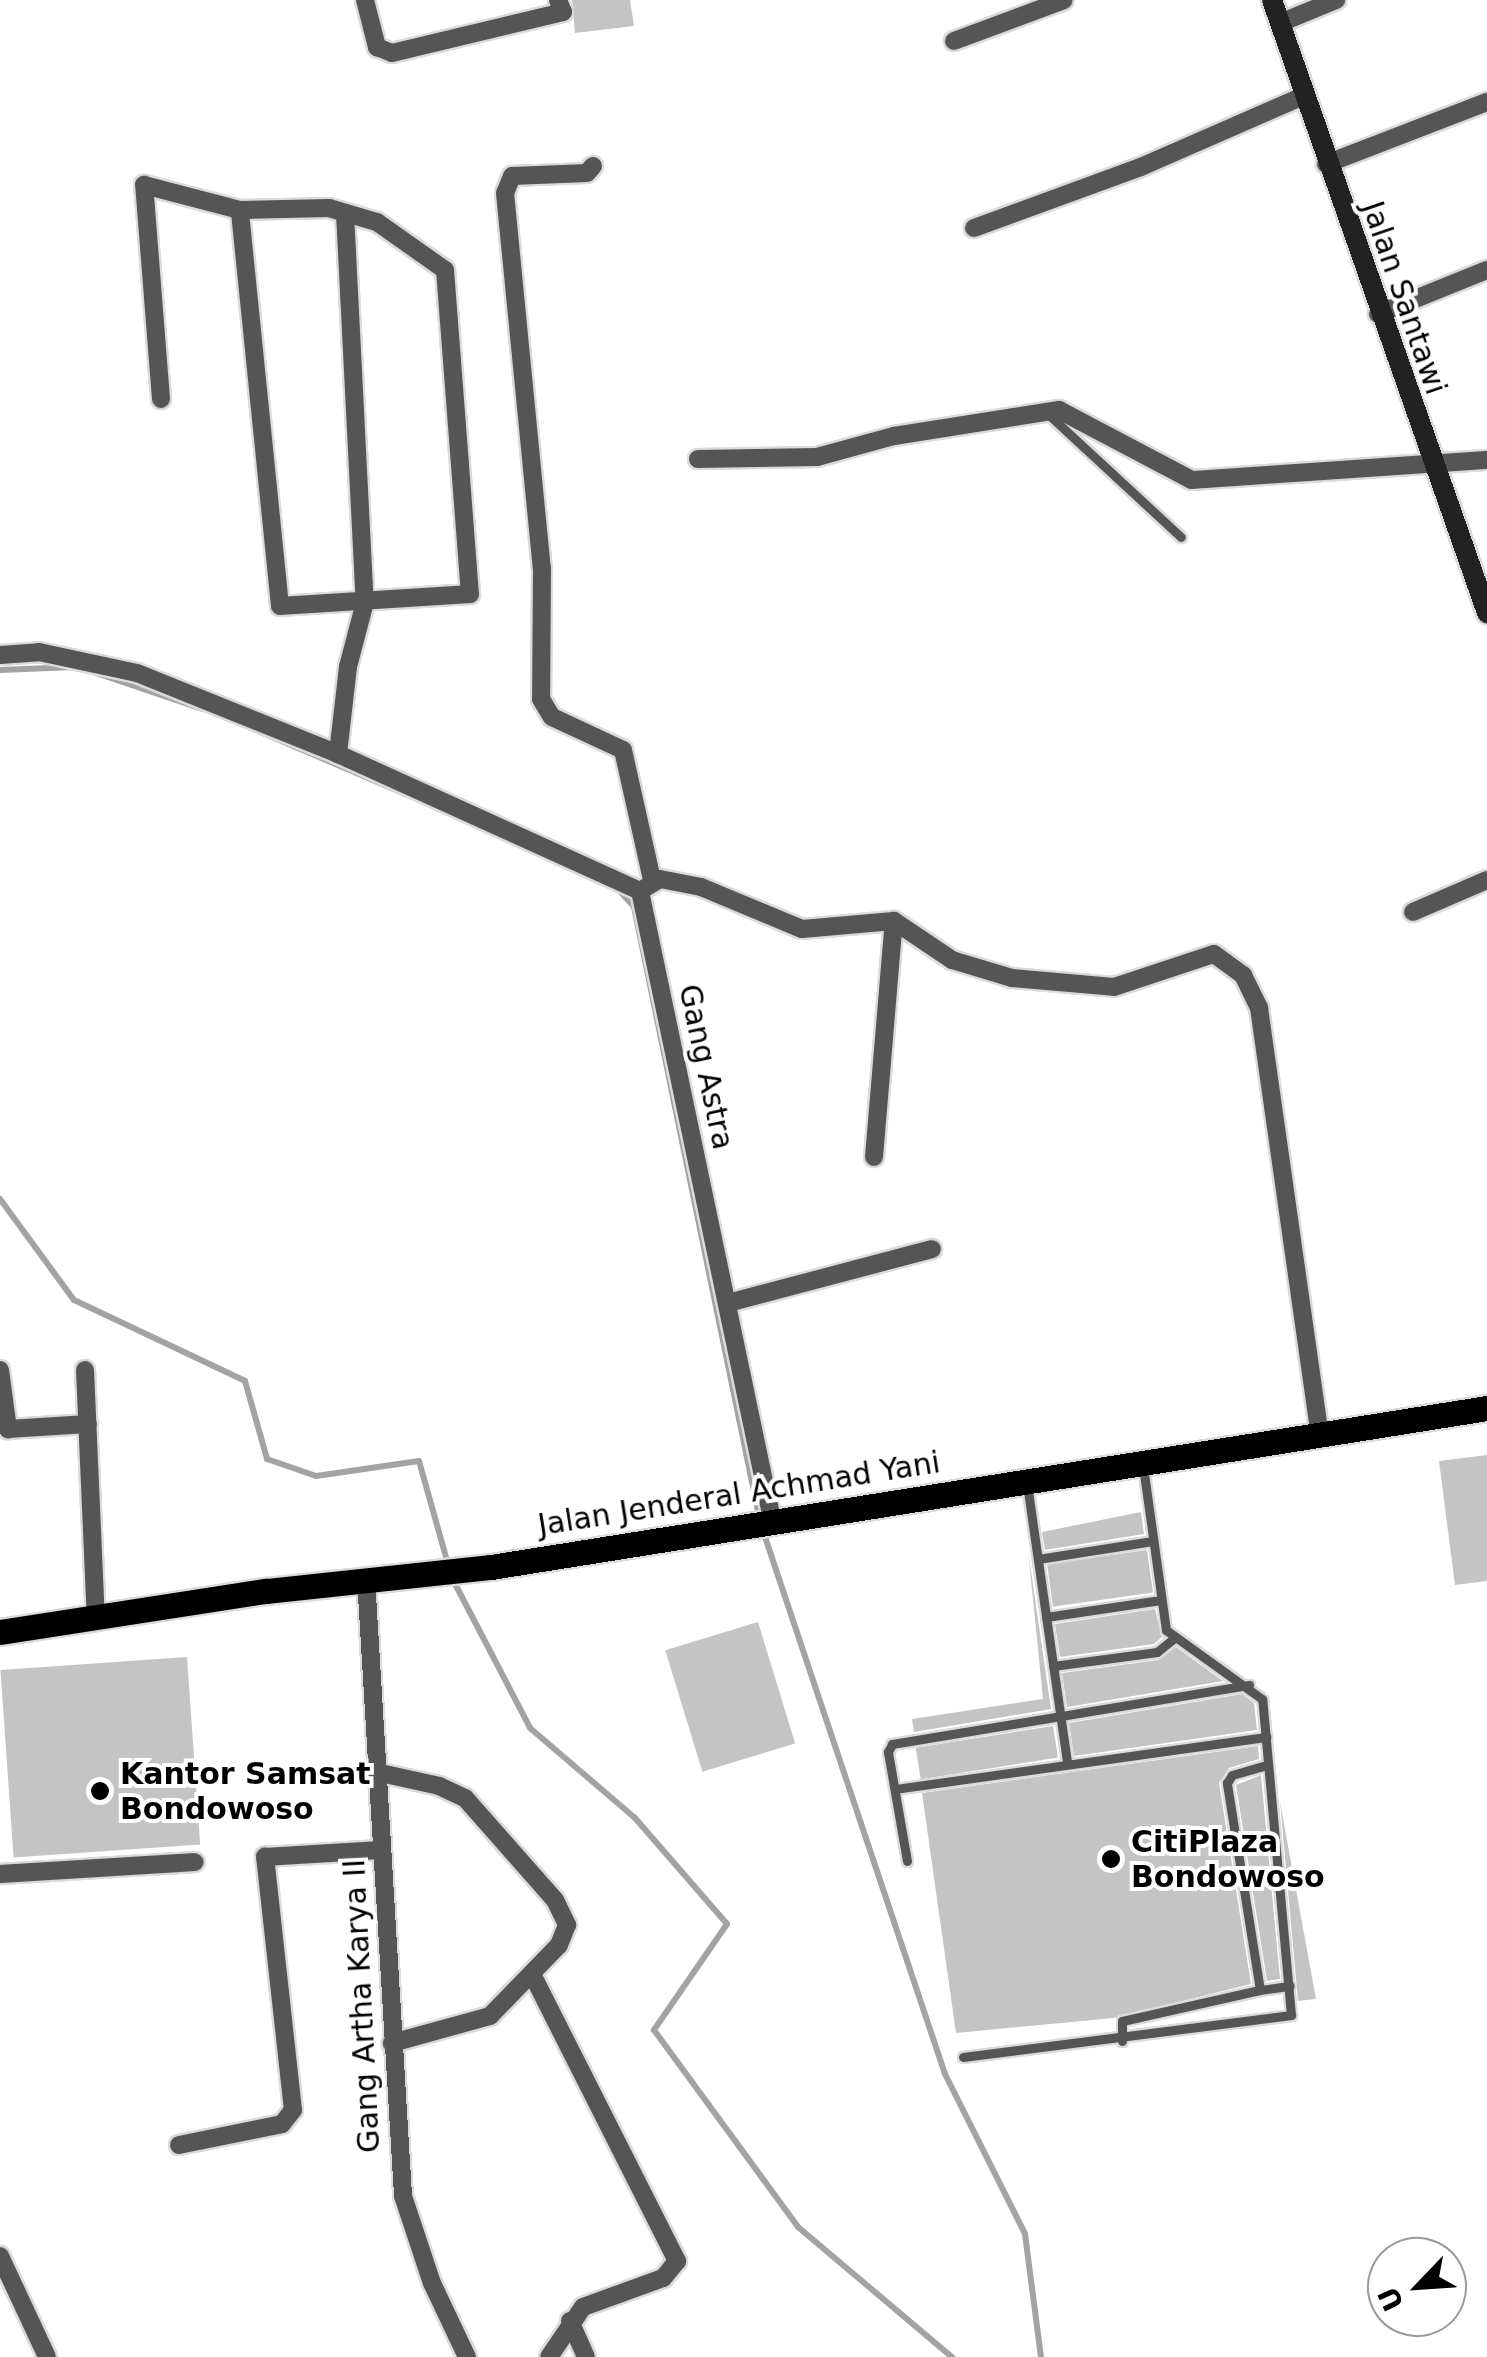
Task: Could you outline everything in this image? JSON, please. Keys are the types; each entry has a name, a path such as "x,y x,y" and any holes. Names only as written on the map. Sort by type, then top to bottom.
{"main road":[{"name":"Jalan Santawi","path":"1272,0 1378,314 1487,613"},
{"name":"Jalan Jenderal Achmad Yani","path":"0,1632 366,1578 490,1567 772,1518 1144,1466 1487,1408"}],"street":[{"path":"365,0 377,47 392,53 563,12 558,0"},
{"path":"954,41 1064,0"},
{"path":"1280,24 1336,0"},
{"path":"974,228 1141,167 1306,95"},
{"path":"1326,164 1487,102"},
{"name":"Gang Astra","path":"593,166 587,173 512,176 504,192 542,568 541,699 552,718 623,750 646,886 772,1518"},
{"path":"161,399 144,185 240,210 345,212 376,222 444,270 470,594 280,606 240,210"},
{"path":"338,754 348,667 365,602 345,212"},
{"path":"1378,314 1487,270"},
{"path":"698,459 817,456 894,436 1046,412 1075,414 1192,480 1487,460"},
{"path":"0,654 39,652 136,673 338,754 646,886 701,887 802,929 894,921 952,960 1012,978 1114,988 1214,954 1243,975 1259,1008 1320,1435"},
{"path":"1413,912 1487,880"},
{"path":"874,1157 894,921"},
{"path":"728,1302 932,1250"},
{"path":"0,1370 8,1430 88,1424"},
{"path":"85,1370 96,1617"},
{"name":"Gang Artha Karya II","path":"366,1578 403,2196 432,2283 467,2357"},
{"path":"376,1772 454,1790 555,1900 565,1935 532,1974 475,2024 392,2043"},
{"path":"179,2145 290,2119 294,2094 265,1857 380,1850"},
{"path":"0,1874 195,1862"},
{"path":"532,1974 677,2260 669,2275 598,2299 570,2321 549,2357"},
{"path":"0,2256 47,2357"},
{"path":"570,2321 586,2357"}],"lane":[{"path":"1046,412 1181,537"},
{"path":"963,2057 1285,2019 1293,2008 1264,1766 1262,1699 1249,1685 1173,1639 1160,1600 1144,1466"},
{"path":"1027,1482 1067,1763"},
{"path":"1038,1559 1153,1542"},
{"path":"1046,1617 1160,1600"},
{"path":"1053,1666 1157,1652 1173,1639"},
{"path":"907,1862 892,1744 1249,1685"},
{"path":"895,1789 1266,1738"},
{"path":"1260,1990 1227,1783 1232,1775 1264,1766"},
{"path":"1122,2040 1122,2021 1290,1986"}],"building":[{"path":"572,0 630,0 634,26 575,33"},
{"path":"1487,1455 1487,1581 1455,1585 1439,1461"},
{"path":"1141,1512 1144,1534 1045,1550 1042,1532"},
{"path":"1028,1550 1051,1709 914,1732 912,1719 1043,1699"},
{"path":"1147,1550 1153,1593 1053,1607 1047,1564"},
{"path":"1155,1609 1162,1637 1154,1644 1060,1657 1055,1624"},
{"path":"758,1622 795,1743 702,1772 665,1650"},
{"path":"1176,1647 1223,1681 1067,1707 1062,1673 1158,1660"},
{"name":"Kantor Samsat Bondowoso","path":"187,1657 200,1845 14,1858 0,1670"},
{"path":"1242,1694 1254,1703 1257,1730 1074,1756 1069,1723"},
{"path":"1053,1726 1058,1758 921,1779 916,1748"},
{"path":"1258,1746 1259,1759 1229,1768 1219,1783 1251,1984 1114,2018 956,2033 922,1793"},
{"path":"1261,1775 1280,1979 1267,1981 1236,1785"},
{"path":"1280,1802 1316,1999 1298,2001"}],"waterway":[{"path":"0,670 75,667"},
{"path":"96,673 203,709"},
{"path":"242,724 424,802"},
{"path":"617,888 634,907 759,1516"},
{"path":"0,1199 74,1300 245,1381 267,1459 316,1476 419,1461 448,1564"},
{"path":"762,1528 945,2074 1025,2234 1041,2357"},
{"path":"451,1576 530,1728 635,1818 727,1924 654,2030 798,2227 952,2357"}],"place":[{"name":"Kantor Samsat Bondowoso","path":"100,1791"},
{"name":"CitiPlaza Bondowoso","path":"1111,1859"}]}
